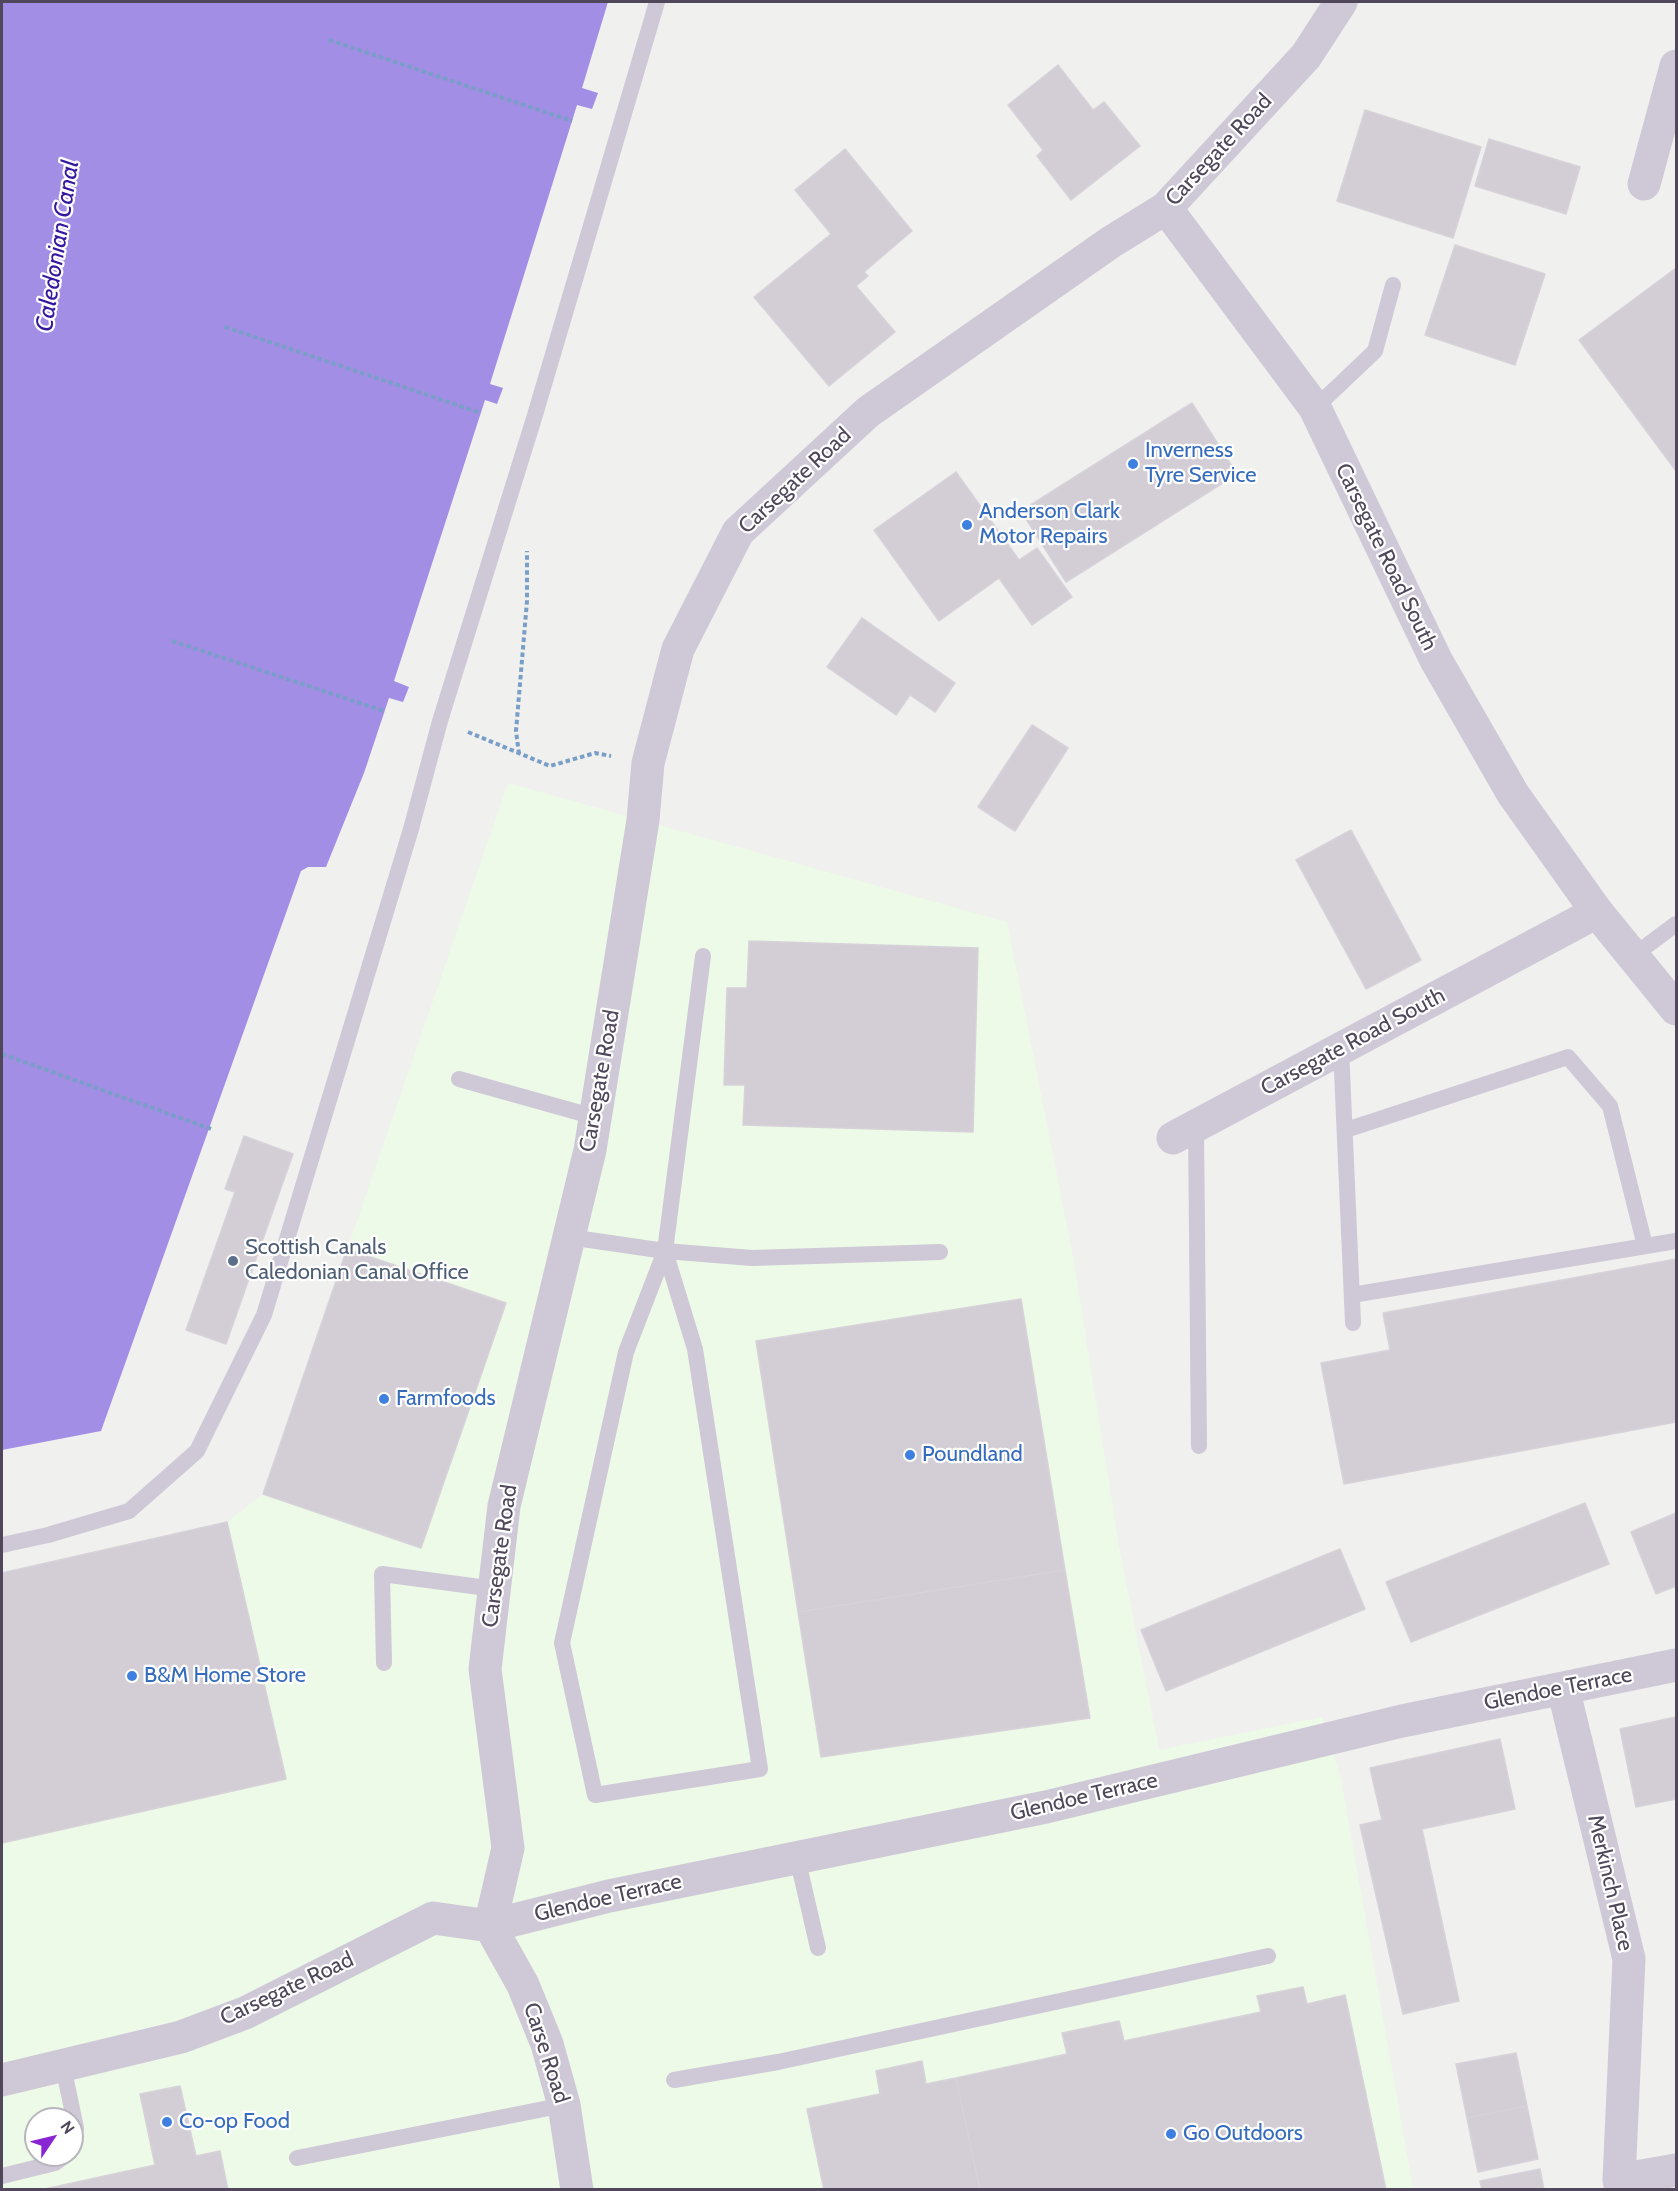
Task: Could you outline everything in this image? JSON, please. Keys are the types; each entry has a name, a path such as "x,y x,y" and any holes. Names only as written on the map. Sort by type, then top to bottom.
{"street":[{"name":"Carsegate Road","path":"2,2079 181,2037 245,2013 433,1918 490,1926 508,1848 485,1669 504,1506 569,1237 595,1117 643,820 648,763 678,650 738,532 868,412 1111,242 1166,208 1306,56 1341,2"},
{"path":"1644,184 1677,66"},
{"name":"Carsegate Road South","path":"1166,208 1315,408 1436,660 1513,794 1597,912 1677,1009"},
{"name":"Carsegate Road South","path":"1185,1132 1597,912"},
{"name":"Glendoe Terrace","path":"490,1926 609,1896 1046,1807 1402,1721 1677,1665"},
{"name":"Merkinch Place","path":"1563,1688 1629,1959 1620,2185"},
{"name":"Carse Road","path":"490,1926 523,1985 547,2044 564,2105 577,2190"},
{"path":"1620,2185 1677,2170"}],"lane":[{"path":"2,1545 129,1510 180,1466 197,1451 264,1315 408,841 440,720 535,415 657,2"},
{"path":"1315,408 1376,351 1393,285"},
{"path":"1633,956 1677,924"},
{"path":"665,1251 695,1348 760,1769 595,1795 562,1643 626,1352 665,1251 703,956"},
{"path":"1341,1048 1353,1323"},
{"path":"1346,1130 1568,1057 1610,1106 1645,1246"},
{"path":"459,1079 595,1117"},
{"path":"1185,1132 1199,1446"},
{"path":"569,1237 665,1251 752,1258 940,1252"},
{"path":"1352,1295 1677,1241"},
{"path":"384,1663 382,1574 495,1589"},
{"path":"797,1857 818,1948"},
{"path":"674,2080 778,2062 1268,1956"},
{"path":"63,2066 72,2107"},
{"path":"297,2158 564,2105"},
{"path":"2,2176 39,2167"}],"path":[{"path":"329,40 572,121"},
{"path":"225,327 481,413"},
{"path":"519,754 516,731 527,601 527,544"},
{"path":"172,641 384,711"},
{"path":"462,730 550,766 596,753 648,763"},
{"path":"2,1054 211,1129"}],"shaded area":[{"path":"508,783 1007,922 1073,1257 1119,1547 1159,1750 1322,1717 1341,1779 1413,2189 2,2189 2,1573 227,1522 263,1494"}],"water":[{"name":"Caledonian Canal","path":"2,2 608,2 582,88 598,93 592,109 577,105 490,384 503,388 497,404 485,400 394,681 409,687 403,702 389,698 364,773 326,867 308,867 301,871 101,1431 2,1450"}],"building":[{"path":"1058,65 1093,110 1104,102 1140,146 1071,200 1037,156 1043,150 1008,105"},
{"path":"1365,110 1481,147 1453,238 1337,201"},
{"path":"1489,139 1580,167 1566,214 1475,186"},
{"path":"845,149 912,231 864,272 868,276 856,286 895,332 829,386 754,297 831,234 795,190"},
{"path":"1455,245 1545,274 1515,365 1425,335"},
{"path":"1676,268 1676,471 1579,340"},
{"path":"1192,403 1237,474 1066,582 1021,511"},
{"path":"956,472 1019,560 1037,548 1072,597 1032,625 999,578 939,621 874,530"},
{"path":"862,618 955,683 935,712 910,695 896,715 827,667"},
{"path":"1032,725 1068,748 1015,831 978,807"},
{"path":"1351,830 1421,960 1366,989 1296,860"},
{"path":"749,941 978,948 973,1132 743,1125 745,1085 724,1085 727,988 747,988"},
{"name":"Scottish Canals Caledonian Canal Office","path":"244,1136 293,1154 226,1344 186,1330 235,1192 225,1189"},
{"name":"Farmfoods","path":"347,1249 506,1303 421,1548 263,1494"},
{"path":"1676,1259 1676,1422 1344,1484 1321,1363 1390,1350 1383,1313"},
{"name":"Poundland","path":"1021,1299 1065,1570 798,1612 756,1341"},
{"path":"1585,1503 1609,1564 1411,1642 1386,1582"},
{"path":"1676,1513 1676,1586 1656,1594 1631,1532"},
{"name":"B&M Home Store","path":"227,1522 286,1779 2,1843 2,1573"},
{"path":"1340,1549 1365,1609 1166,1691 1141,1630"},
{"path":"1065,1570 1090,1718 821,1757 798,1612"},
{"path":"1676,1717 1676,1799 1636,1807 1620,1729"},
{"path":"1500,1739 1515,1809 1422,1829 1459,2001 1403,2014 1360,1825 1382,1820 1370,1768"},
{"name":"Go Outdoors","path":"1303,1987 1307,2004 1345,1995 1386,2190 980,2190 956,2078 1067,2054 1062,2033 1119,2021 1124,2041 1261,2012 1257,1996"},
{"path":"1516,2053 1527,2106 1467,2118 1456,2064"},
{"path":"922,2061 926,2084 956,2078 980,2190 824,2190 807,2109 880,2094 876,2071"},
{"name":"Co-op Food","path":"180,2086 196,2156 220,2151 228,2190 40,2190 155,2165 140,2094"},
{"path":"1527,2106 1538,2159 1478,2172 1467,2118"},
{"path":"1540,2169 1544,2190 1482,2190 1480,2181"}],"place":[{"name":"Inverness Tyre Service","path":"1133,464"},
{"name":"Anderson Clark Motor Repairs","path":"967,525"},
{"name":"Scottish Canals Caledonian Canal Office","path":"233,1261"},
{"name":"Farmfoods","path":"384,1399"},
{"name":"Poundland","path":"910,1455"},
{"name":"B&M Home Store","path":"132,1676"},
{"name":"Co-op Food","path":"167,2122"},
{"name":"Go Outdoors","path":"1171,2134"}]}
